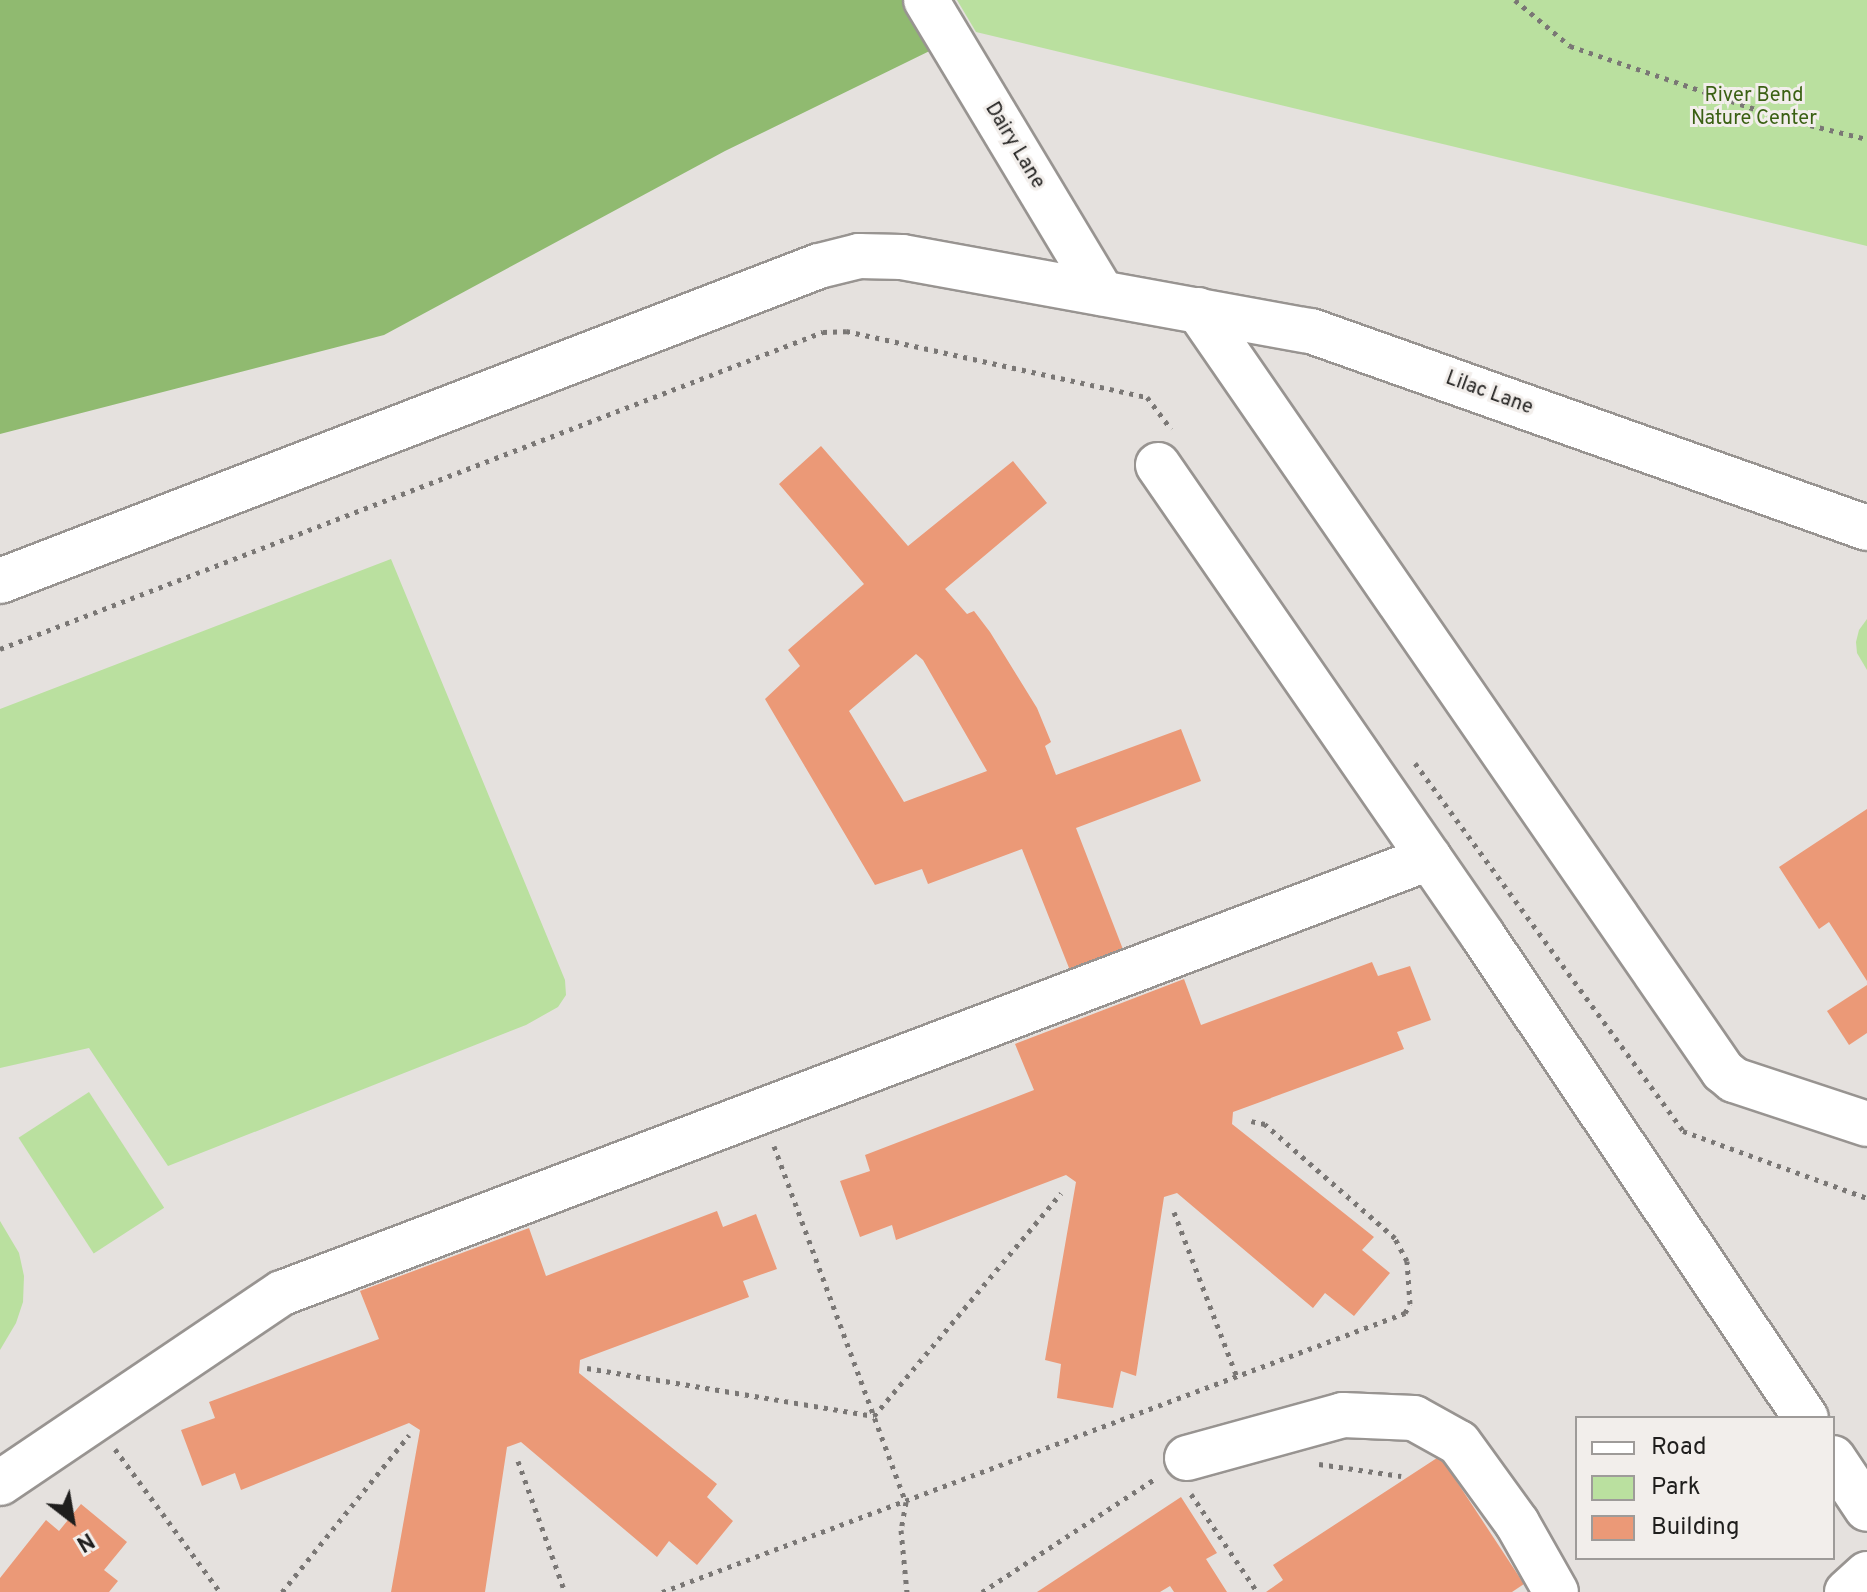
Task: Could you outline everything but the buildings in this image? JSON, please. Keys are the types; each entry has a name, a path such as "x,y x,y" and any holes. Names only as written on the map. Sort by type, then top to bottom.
{"street":[{"name":"Dairy Lane","path":"926,0 1102,293"},
{"name":"Lilac Lane","path":"0,581 832,263 859,256 902,257 1311,331 1867,528"},
{"path":"1198,310 1723,1071 1734,1080 1867,1124"},
{"path":"1167,450 1429,858 1805,1416"},
{"path":"0,1483 282,1293 1429,858"},
{"path":"1195,1472 1343,1415 1414,1418 1459,1443 1517,1523 1556,1592"},
{"path":"1835,1461 1867,1509"},
{"path":"1847,1592 1867,1574"}],"path":[{"path":"1515,0 1570,46 1781,118 1867,139"},
{"path":"0,649 823,332 846,331 1147,397 1167,450"},
{"path":"1410,757 1683,1131 1867,1198"},
{"path":"761,1112 906,1502 901,1530 907,1592"},
{"path":"662,1592 1405,1313 1410,1304 1407,1261 1395,1238 1265,1124 1251,1121"},
{"path":"874,1416 1061,1193"},
{"path":"1174,1212 1237,1377"},
{"path":"587,1368 874,1416"},
{"path":"93,1419 220,1592"},
{"path":"282,1592 409,1435"},
{"path":"518,1461 565,1592"},
{"path":"1312,1463 1401,1476"},
{"path":"1195,1472 1191,1493 1256,1590"},
{"path":"982,1592 1195,1472"}],"green space":[{"path":"0,0 925,0 950,41 725,151 384,335 0,434"},
{"name":"River Bend Nature Center","path":"957,0 1867,0 1867,246 976,32"},
{"path":"391,559 565,980 566,995 558,1007 526,1025 168,1166 89,1048 0,1068 0,709"},
{"path":"1867,619 1867,670 1857,653 1856,642 1859,630"},
{"path":"89,1092 164,1208 94,1253 19,1138"},
{"path":"0,1221 19,1253 24,1276 23,1302 16,1323 0,1350"}]}
